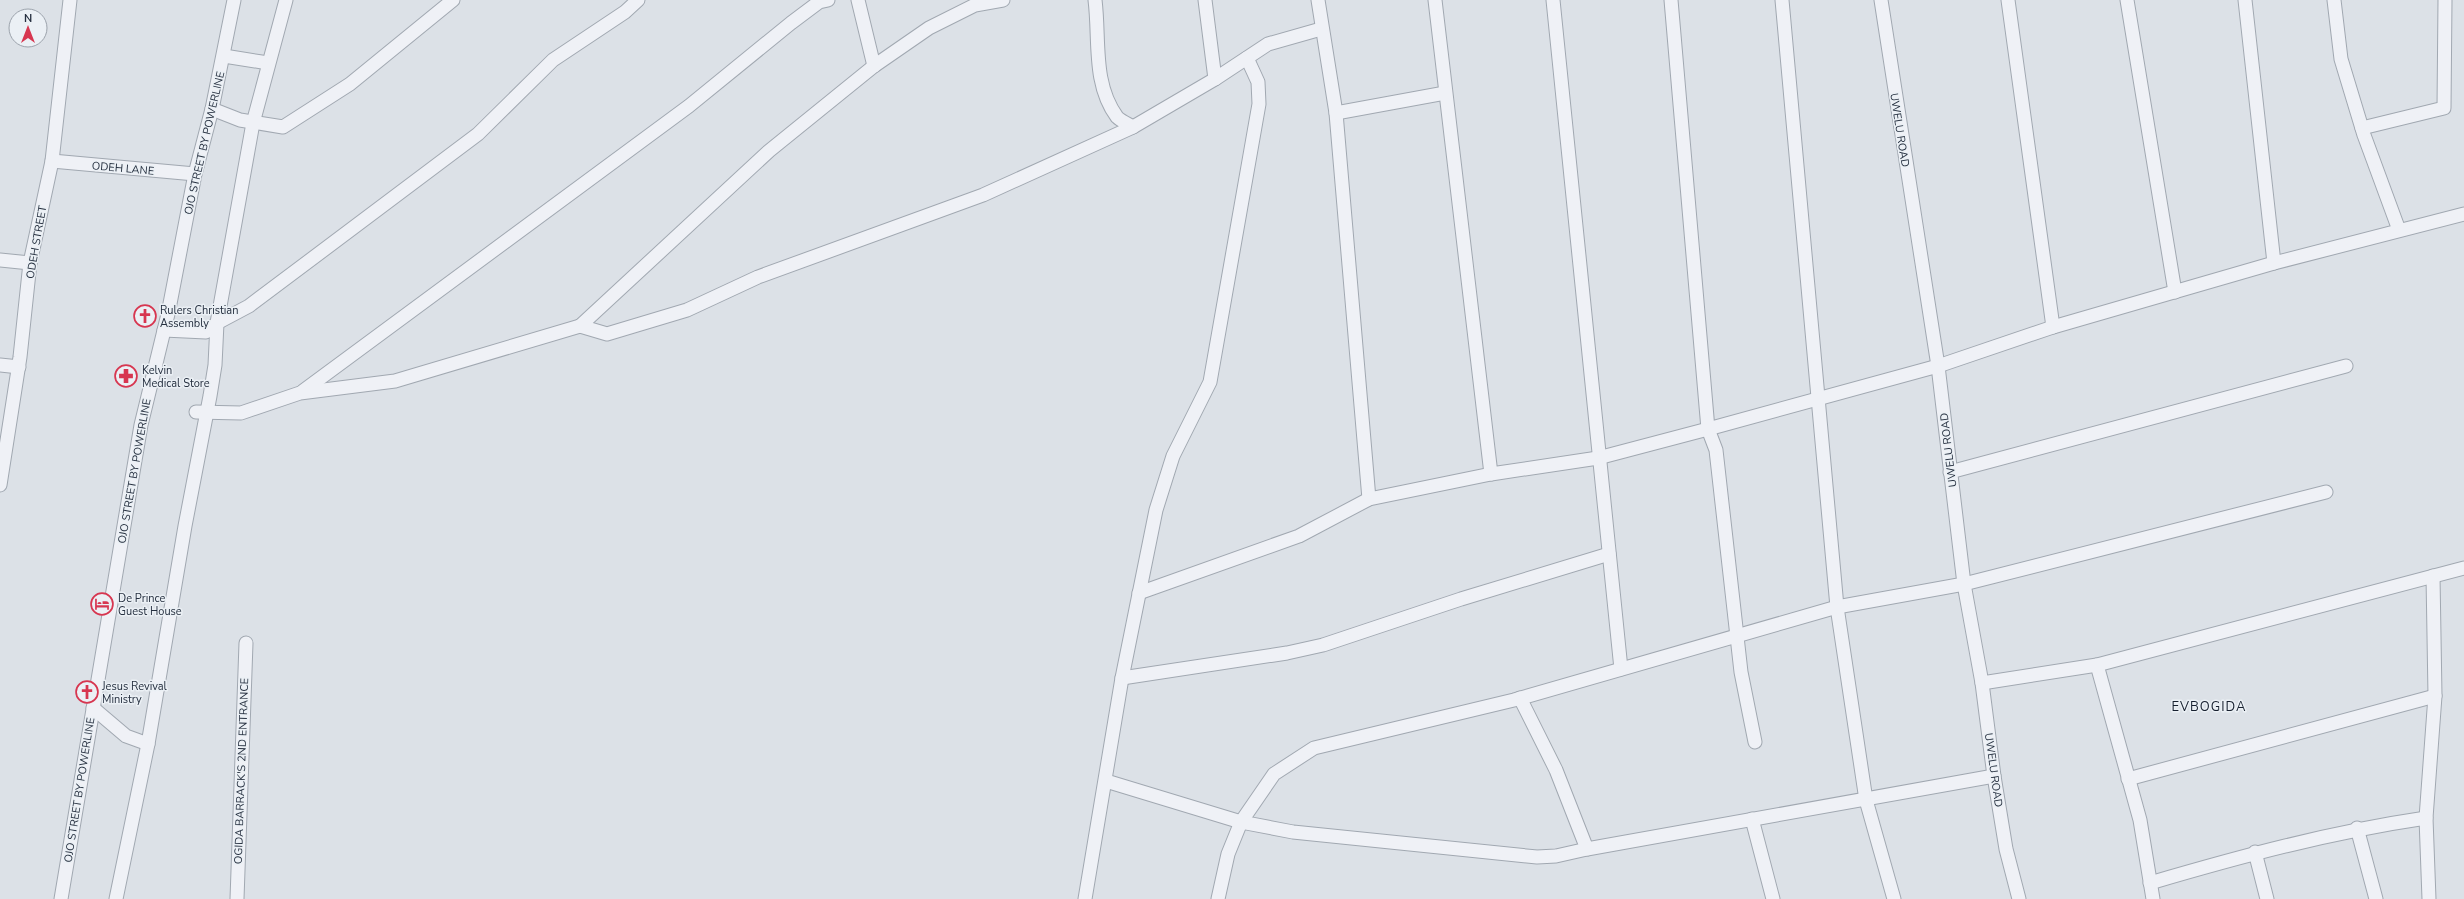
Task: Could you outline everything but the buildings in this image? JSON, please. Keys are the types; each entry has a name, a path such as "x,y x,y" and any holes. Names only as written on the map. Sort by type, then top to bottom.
{"street":[{"name":"ODEH STREET","path":"0,485 2,459 19,367 30,263 52,161 70,0"},
{"name":"OJO STREET BY POWERLINE","path":"61,899 140,425 164,330 195,174 224,56 234,0"},
{"path":"116,899 148,744 202,412 215,365 217,323 254,123 268,63 286,0"},
{"path":"212,109 254,123 283,127 350,84 453,0"},
{"path":"164,330 206,332 217,323 249,306 478,134 553,60 625,12 638,0"},
{"path":"300,393 689,106 819,2 828,0"},
{"path":"858,0 874,66"},
{"path":"202,412 242,414 300,393 395,381 580,326 769,151 874,66 929,28 974,3 1003,0"},
{"path":"1095,0 1098,63 1105,94 1118,118 1133,127"},
{"path":"1205,0 1215,79"},
{"path":"1318,0 1336,113 1369,499"},
{"path":"1435,0 1491,474"},
{"path":"1553,0 1598,458 1622,669"},
{"path":"1671,0 1708,430 1716,450 1736,635 1741,672 1755,742"},
{"path":"1782,0 1837,607 1866,800 1894,899"},
{"name":"UWELU ROAD","path":"1881,0 1938,366 1964,584 1982,683 1994,776 2006,849 2019,899"},
{"path":"2008,0 2053,327"},
{"path":"2128,0 2175,292"},
{"path":"2245,0 2274,263"},
{"path":"2334,0 2341,58 2362,128 2399,230"},
{"path":"2362,128 2444,108 2446,0"},
{"path":"580,326 607,334 686,310 758,277 983,195 1133,127 1215,79 1268,44 1322,29"},
{"path":"224,56 268,63"},
{"path":"1086,899 1122,678 1156,510 1173,456 1210,382 1258,104 1258,82 1247,58"},
{"path":"1336,113 1445,93"},
{"name":"ODEH LANE","path":"52,161 195,174"},
{"path":"1139,593 1299,536 1369,499 1491,474 1598,458 1708,430 1938,366 2053,327 2274,263 2338,248 2399,230 2464,214"},
{"path":"0,260 30,263"},
{"path":"0,365 19,367"},
{"path":"1950,472 2346,366"},
{"path":"1218,899 1228,854 1241,822 1274,774 1314,748 1520,698 1837,607 1964,584 2326,492"},
{"path":"1122,678 1287,653 1323,645 1461,599 1609,554"},
{"path":"1982,683 2097,664 2464,568"},
{"path":"2429,899 2426,818 2435,696 2433,576"},
{"name":"OGIDA BARRACK'S 2ND ENTRANCE","path":"237,899 246,643"},
{"path":"2097,664 2140,820 2153,899"},
{"path":"2128,779 2435,696"},
{"path":"1520,698 1556,770 1587,849"},
{"path":"93,708 126,736 148,744"},
{"path":"1106,781 1241,822 1293,832 1537,857 1556,856 1587,849 1994,776"},
{"path":"2150,883 2255,852 2357,828 2426,818"},
{"path":"1752,819 1773,899"},
{"path":"2357,828 2376,899"},
{"path":"2255,852 2267,899"}],"place":[{"name":"Rulers Christian Assembly","path":"145,316"},
{"name":"Kelvin Medical Store","path":"126,376"},
{"name":"De Prince Guest House","path":"102,604"},
{"name":"Jesus Revival Ministry","path":"87,692"}],"district":[{"name":"EVBOGIDA","path":"2209,706"}]}
